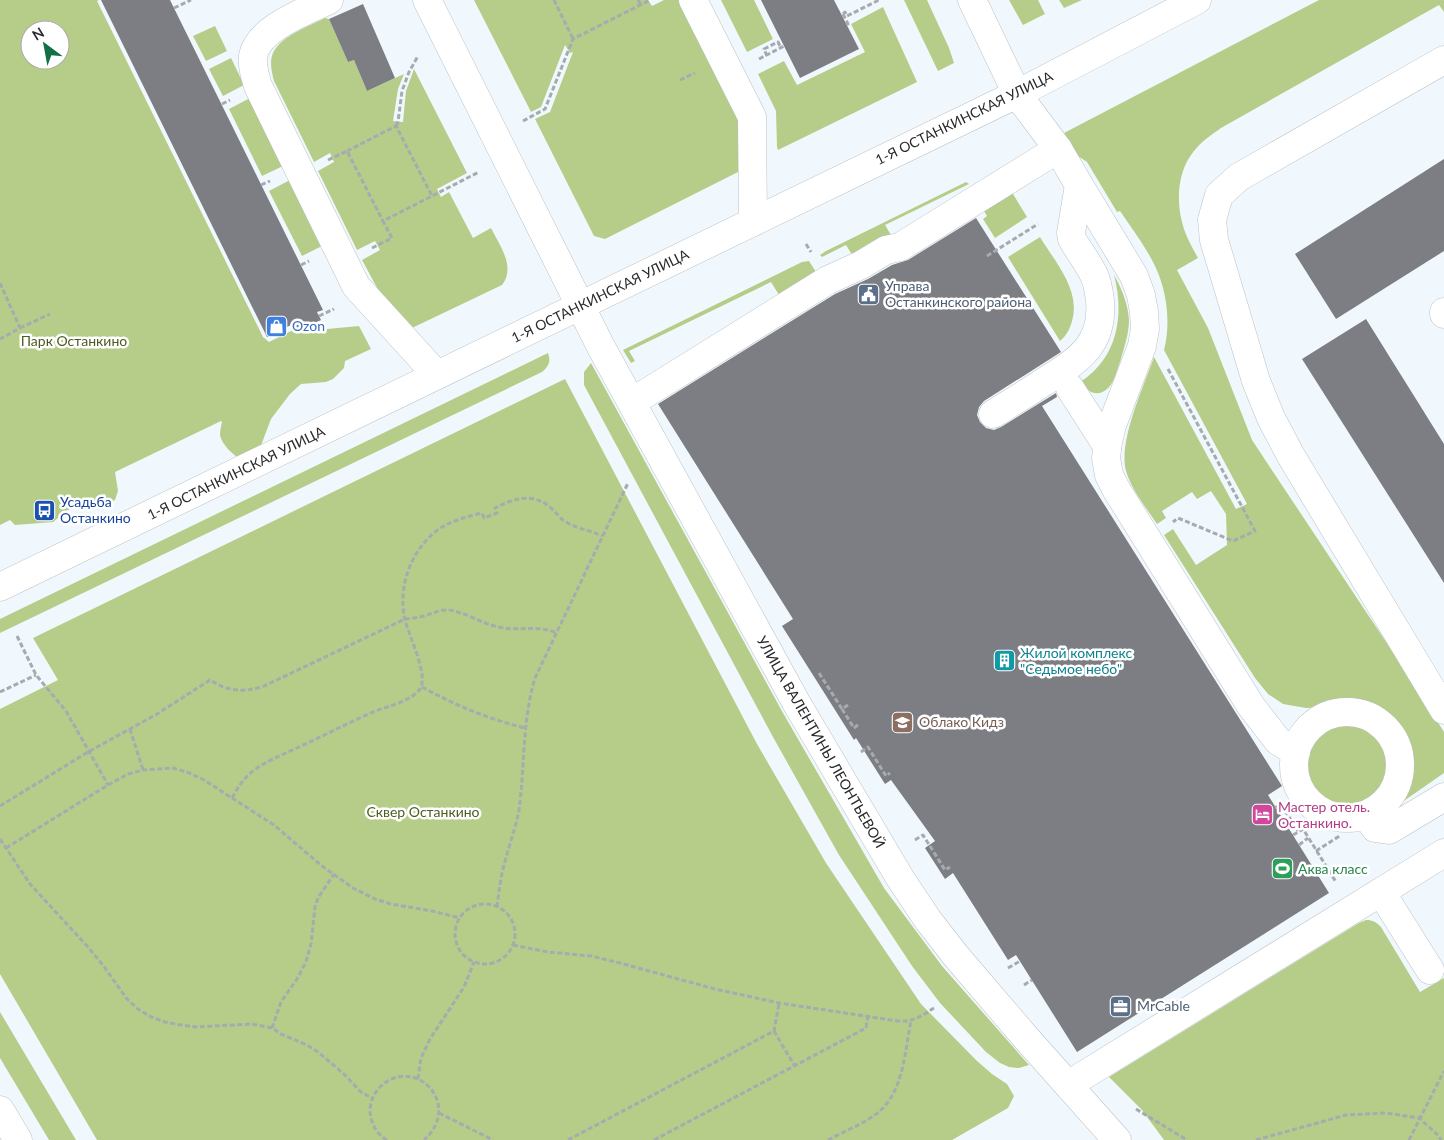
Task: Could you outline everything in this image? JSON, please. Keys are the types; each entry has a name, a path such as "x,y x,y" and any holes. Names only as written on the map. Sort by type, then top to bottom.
{"street":[{"path":"329,0 275,27 260,40 254,55 253,71 258,86 356,286 437,376"},
{"name":"УЛИЦА ВАЛЕНТИНЫ ЛЕОНТЬЕВОЙ","path":"427,0 580,306 797,704 900,878 928,920 956,956 1027,1039 1118,1140"},
{"path":"694,0 752,117 753,222"},
{"path":"972,0 1017,94 1058,149 1134,276 1138,286 1144,312 1142,346 1112,424 1106,458 1109,475 1251,706 1278,741 1296,752"},
{"name":"1-Я ОСТАНКИНСКАЯ УЛИЦА","path":"0,587 1017,94 1162,8 1197,0"},
{"path":"1444,60 1239,177 1219,195 1212,220 1214,240 1253,372 1271,418 1291,456 1444,710"},
{"path":"632,402 828,280 861,265 886,250 900,247 1058,149"},
{"path":"993,414 1071,365 1084,353 1094,337 1099,323 1099,292 1095,276 1072,239 1071,233 1079,185"},
{"path":"1070,388 1107,446"},
{"path":"1345,712 1361,713 1376,720 1389,732 1397,746 1401,762 1399,779 1392,795 1381,807 1366,815 1350,819 1334,817 1318,810 1306,799 1297,784 1294,768 1296,752 1303,736 1314,724 1328,715 1345,712"},
{"path":"1366,815 1374,828 1389,830 1444,797"},
{"path":"1068,1085 1444,853"},
{"path":"1382,892 1430,970"},
{"path":"0,1110 18,1140"}],"path":[{"path":"174,8 191,0"},
{"path":"554,0 573,39"},
{"path":"638,0 641,5"},
{"path":"383,221 432,196 500,147 545,109 573,39 650,0"},
{"path":"846,24 848,24 843,14 845,12 847,16 879,0"},
{"path":"302,174 396,126 402,91 409,72 418,56 447,40"},
{"path":"767,56 764,49 778,42 782,47 773,52"},
{"path":"396,126 432,196"},
{"path":"345,262 392,238 346,151"},
{"path":"986,256 1038,224"},
{"path":"0,283 20,328"},
{"path":"0,339 50,314"},
{"path":"1147,538 1178,518 1233,542 1255,531 1164,361"},
{"path":"496,906 502,874 519,811 525,728 535,678 628,483"},
{"path":"232,798 239,786 255,770 279,756 406,699 422,687 422,668 412,644 402,600 408,569 425,542 436,532 455,520 482,513 484,518 497,513 495,508 507,502 531,498 545,503 569,524 602,536"},
{"path":"0,806 210,680 225,688 234,690 262,687 405,619 448,610 497,627 515,629 536,628 557,633"},
{"path":"17,636 36,675 66,711 108,785"},
{"path":"0,692 36,675"},
{"path":"422,687 469,710 525,728"},
{"path":"832,693 854,728 859,724"},
{"path":"842,708 848,705"},
{"path":"130,729 143,770"},
{"path":"857,754 868,748 886,776 890,773"},
{"path":"6,848 128,774 143,770 173,768 204,780 274,825 353,888 375,899 391,904 460,918"},
{"path":"1276,808 1281,804 1298,831"},
{"path":"1292,835 1302,829 1334,880"},
{"path":"912,841 923,834 945,870 950,867"},
{"path":"1299,845 1308,838"},
{"path":"0,839 30,884 102,964 127,999 138,1009 151,1017 181,1025 196,1027 252,1024 272,1028 318,1052 344,1074 361,1092 372,1098"},
{"path":"272,1028 277,1009 306,962 312,944 314,915 318,898 334,874"},
{"path":"487,904 496,906 511,918 515,936 513,945 508,954 501,960 483,964 474,962 459,950 455,932 457,923 469,908 487,904"},
{"path":"513,945 548,952 591,956 715,989 779,1003 898,1021 911,1021 934,1008"},
{"path":"1012,958 1016,963"},
{"path":"1003,972 1020,961"},
{"path":"418,1079 421,1058 430,1039 464,987 474,962"},
{"path":"779,1003 774,1031 794,1065"},
{"path":"654,1140 866,1028 868,1015"},
{"path":"828,1140 881,1110 895,1091 911,1021"},
{"path":"568,1140 774,1031"},
{"path":"1409,1140 1444,1071"},
{"path":"386,1140 375,1129 371,1119 370,1108 372,1098 378,1088 396,1077 418,1079 427,1084 434,1093 439,1113 437,1124 424,1140"},
{"path":"1136,1109 1187,1140"},
{"path":"439,1113 494,1140"},
{"path":"1256,1140 1346,1115 1386,1113 1419,1118 1441,1140"}],"green space":[{"name":"Парк Останкино","path":"0,0 99,0 97,1 263,337 269,342 295,329 297,332 316,322 327,329 359,326 371,349 345,361 344,368 333,379 326,382 301,384 290,394 271,419 260,448 242,460 225,446 220,435 221,421 115,472 118,491 115,500 111,502 104,505 93,505 85,502 68,510 53,522 15,525 10,520 0,525"},
{"path":"474,0 648,0 652,6 664,0 680,0 740,120 740,171 605,239 594,236 535,119 550,112 573,52 570,53 565,45 541,107 531,112"},
{"path":"721,0 754,0 773,39 747,52"},
{"path":"904,0 927,0 954,63 938,71"},
{"path":"1009,0 1038,0 1045,14 1023,25"},
{"path":"1059,0 1082,0 1064,8"},
{"path":"1319,0 1444,0 1444,12 1439,5 1221,128 1200,145 1194,151 1185,167 1179,194 1183,227 1198,258 1177,270 1208,328 1252,440 1444,732 1444,773 1385,814 1400,799 1408,782 1410,762 1406,743 1397,726 1382,712 1364,704 1344,703 1306,708 1283,704 1268,694 1255,678 1164,535 1173,529 1196,565 1227,545 1226,514 1211,491 1197,499 1192,492 1162,511 1166,518 1157,524 1132,485 1126,471 1124,459 1126,445 1133,414 1154,357 1236,509 1247,504 1164,350 1167,308 1155,266 1120,211 1117,212 1087,162 1078,156 1064,133"},
{"path":"883,7 917,82 778,150 776,111 758,74 784,61 797,85 865,52 851,24"},
{"path":"325,18 329,19 348,62 354,60 367,91 404,74 398,89 393,121 403,122 406,91 414,69 467,173 437,189 441,197 449,192 473,238 491,228 505,256 507,271 502,285 412,328 381,295 362,260 380,250 375,241 357,250 318,171 334,162 330,153 314,162 274,81 271,60 277,47 289,36"},
{"path":"215,26 227,51 206,61 193,36"},
{"path":"231,58 244,85 223,96 209,69"},
{"path":"250,98 283,166 262,176 229,109"},
{"path":"290,180 322,246 302,256 269,191"},
{"path":"966,182 969,184 885,225 891,235 854,258 846,245 822,257 820,255 826,251"},
{"path":"1010,189 1027,217 995,238 983,219 987,216 981,206"},
{"path":"1040,237 1065,277 1073,298 1074,310 1071,324 1066,335 1060,341 1008,257"},
{"path":"809,261 816,272 779,295 771,282 629,351 635,361 631,363 623,350 802,262"},
{"path":"1114,275 1126,302 1129,320 1128,330 1113,382 1105,391 1093,393 1080,382 1093,372 1102,361 1110,349 1115,335 1119,306"},
{"path":"548,353 549,363 542,372 0,633 0,619"},
{"path":"591,363 783,713 884,888 942,966 1029,1065 1019,1068 1009,1067 1000,1063 986,1052 940,1003 912,966 839,855 773,737 584,385 584,372"},
{"name":"Сквер Останкино","path":"565,379 757,744 826,863 921,1004 977,1061 1007,1084 1014,1096 1008,1108 952,1140 97,1140 0,974 0,709 58,680 33,638"},
{"path":"1347,722 1364,725 1378,734 1387,748 1390,765 1387,782 1378,796 1364,805 1347,808 1330,805 1316,796 1307,782 1304,765 1307,748 1316,734 1330,725"},
{"path":"1371,920 1381,927 1420,992 1444,978 1444,1140 1164,1140 1142,1110 1109,1077 1359,923"},
{"path":"0,1012 76,1140 49,1140 0,1058"}],"building":[{"path":"101,0 170,0 323,310 317,312 321,320 297,332 293,324 267,337"},
{"path":"761,0 834,0 859,49 800,78"},
{"path":"363,4 395,78 367,91 354,60 348,62 329,19"},
{"path":"1444,159 1444,251 1336,319 1295,254"},
{"name":"Жилой комплекс \"Седьмое небо\"","path":"976,218 1061,352 984,401 979,407 977,415 980,422 986,428 994,430 1056,393 1057,397 1042,406 1282,786 1268,795 1329,893 1077,1052 1016,955 1008,960 953,873 945,879 925,848 935,841 891,780 885,784 856,738 854,740 782,626 793,619 658,404 835,294 868,279 892,265 908,260"},
{"path":"1366,319 1444,444 1444,583 1302,359"}],"place":[{"name":"Управа Останкинского района","path":"869,294"},
{"name":"Ozon","path":"276,326"},
{"name":"Усадьба Останкино","path":"44,510"},
{"name":"Жилой комплекс \"Седьмое небо\"","path":"1004,661"},
{"name":"Облако Кидз","path":"903,722"},
{"name":"Мастер отель. Останкино.","path":"1262,815"},
{"name":"Аква класс","path":"1282,869"},
{"name":"MrCable","path":"1121,1006"}]}
